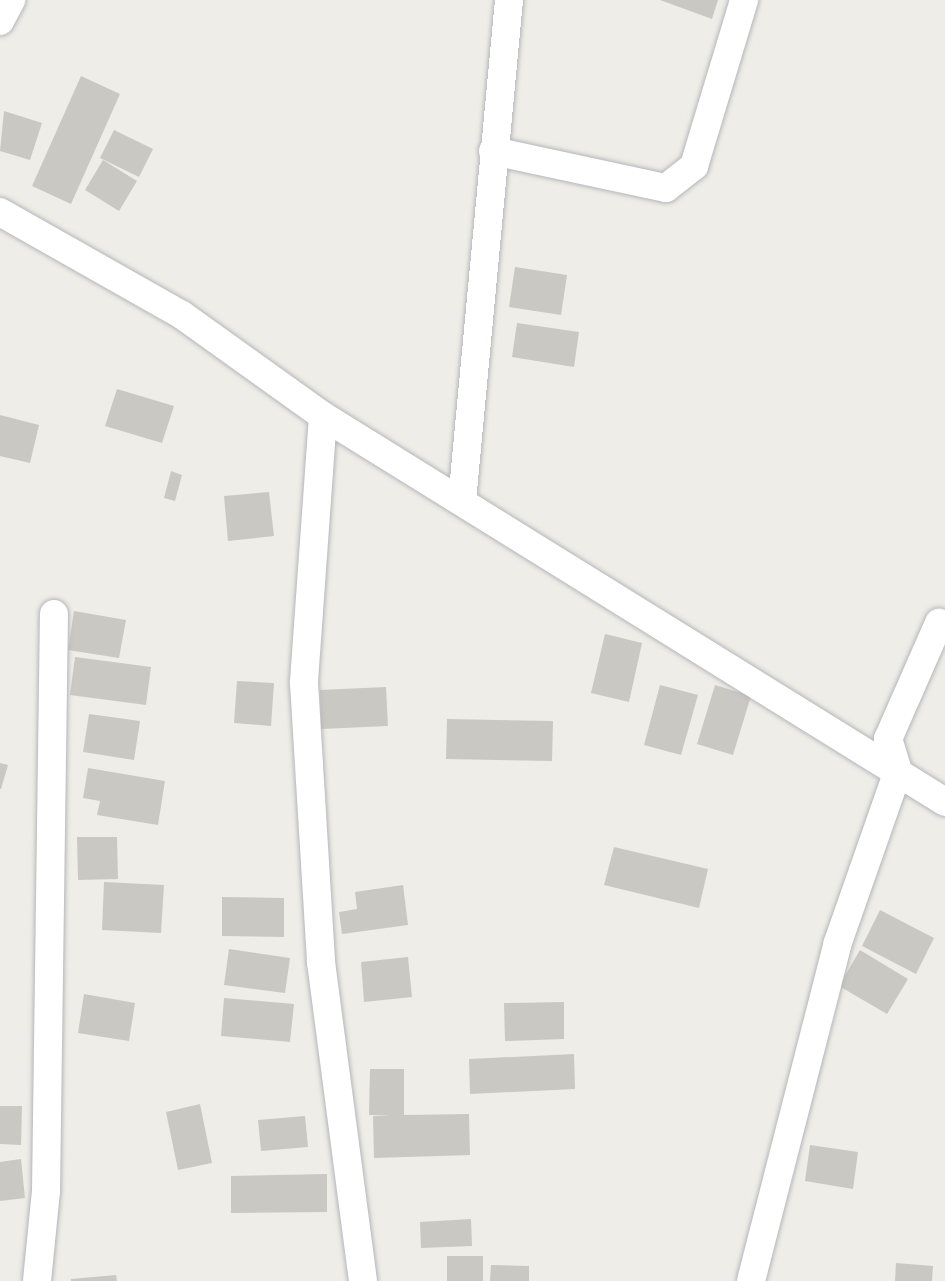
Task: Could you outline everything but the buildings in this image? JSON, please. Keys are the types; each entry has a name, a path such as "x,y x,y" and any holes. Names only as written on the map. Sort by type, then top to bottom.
{"street":[{"path":"0,21 11,0"},
{"path":"462,501 494,186 493,151 509,0"},
{"path":"493,151 666,188 694,166 744,0"},
{"path":"0,212 182,315 323,416 945,802"},
{"path":"323,416 304,683 321,962 363,1281"},
{"path":"37,1281 46,1191 54,614"},
{"path":"751,1281 837,945 898,771 888,739 939,623"}]}
